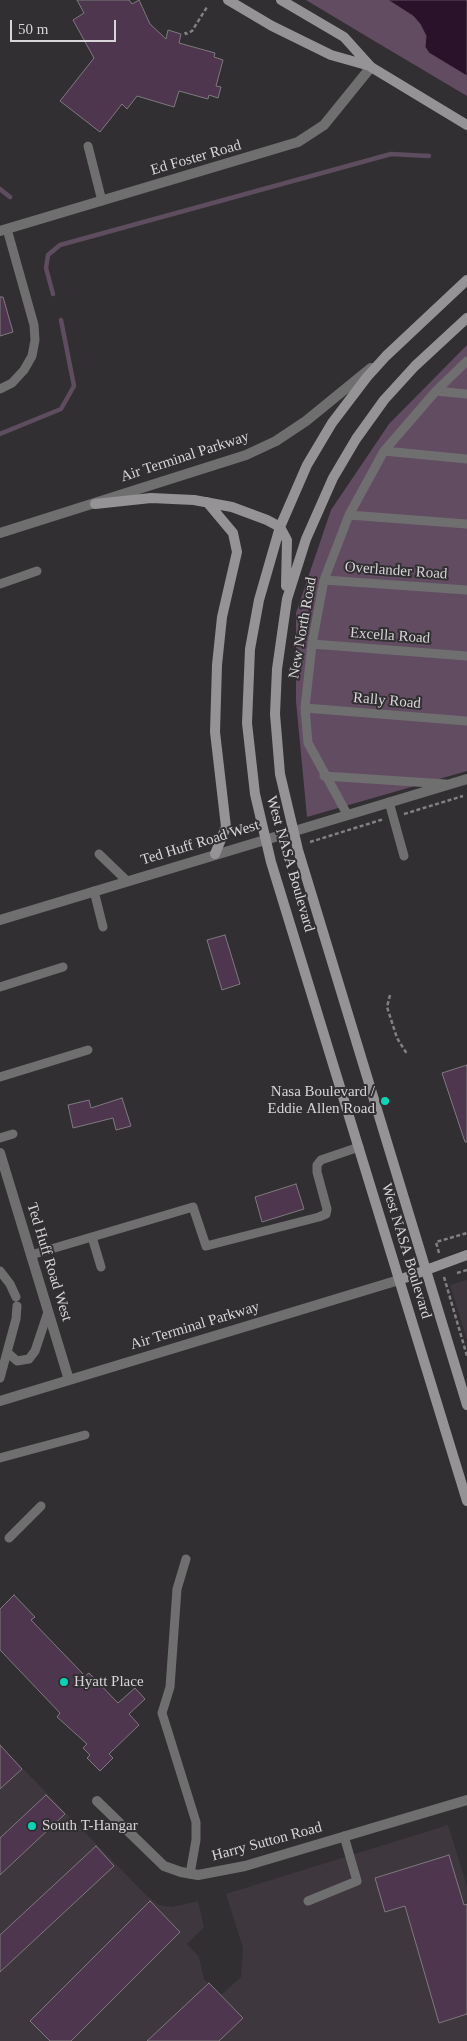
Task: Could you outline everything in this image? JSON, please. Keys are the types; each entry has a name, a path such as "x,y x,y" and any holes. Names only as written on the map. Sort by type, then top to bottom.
{"main road":[{"path":"228,0 272,26 331,55 371,67 467,125"},
{"path":"281,0 344,37 371,67"},
{"name":"West NASA Boulevard","path":"467,280 386,356 343,407 322,439 298,484 280,527 269,561 254,625 247,692 249,754 255,794 265,839 467,1501"},
{"name":"West NASA Boulevard","path":"467,318 399,383 369,419 343,459 306,539 292,581 283,622 275,692 276,735 284,794 292,830 467,1406"},
{"path":"95,504 151,498 207,502 244,511 280,527 288,547 283,622"},
{"path":"207,502 233,533 237,552 222,617 216,666 215,732 226,827 215,854"},
{"path":"399,1280 467,1255"}],"street":[{"name":"Ed Foster Road","path":"3,230 298,142 324,125 371,67"},
{"name":"Air Terminal Parkway","path":"0,533 246,454 276,441 318,412 386,356"},
{"name":"Ted Huff Road West","path":"0,920 292,830 467,779"},
{"name":"Ted Huff Road West","path":"0,1153 69,1380"},
{"name":"Air Terminal Parkway","path":"0,1401 399,1280"},
{"name":"Harry Sutton Road","path":"97,1801 156,1860 173,1870 190,1874 206,1874 245,1866 467,1800"}],"lane":[{"path":"88,146 102,201"},
{"path":"0,389 12,383 24,370 32,356 35,340 34,325 3,230"},
{"name":"New North Road","path":"347,814 324,776 308,743 305,708 312,644 324,580 349,514 384,451 436,391 467,361"},
{"path":"436,391 467,394"},
{"path":"384,451 467,459"},
{"path":"349,514 467,524"},
{"path":"0,584 37,571"},
{"name":"Overlander Road","path":"324,580 467,590"},
{"name":"Excella Road","path":"312,644 467,656"},
{"name":"Rally Road","path":"305,708 467,721"},
{"path":"324,776 449,785"},
{"path":"389,802 404,856"},
{"path":"99,854 127,881"},
{"path":"94,891 103,927"},
{"path":"0,987 62,967"},
{"path":"0,1077 88,1050"},
{"path":"0,1138 13,1134"},
{"path":"31,1255 193,1207 206,1246 319,1217 326,1214 327,1209 317,1172 317,1165 321,1160 359,1147"},
{"path":"92,1237 101,1267"},
{"path":"0,1271 10,1284 17,1301 0,1378"},
{"path":"7,1352 17,1361 29,1359 35,1351 48,1312"},
{"path":"0,1458 85,1435"},
{"path":"9,1538 42,1506"},
{"path":"186,1559 177,1589 170,1688 162,1713 196,1822 196,1840 190,1874"},
{"path":"308,1901 357,1880 344,1836"}],"path":[{"path":"185,32 186,34 192,32 207,7"},
{"path":"304,827 310,844 318,838 463,796"},
{"path":"390,994 388,1008 396,1038 406,1054"},
{"path":"440,1255 436,1242 467,1233"},
{"path":"467,1270 443,1277 467,1356"}],"shaded area":[{"path":"306,0 467,0 467,96 371,39"},
{"path":"388,0 467,0 467,76 429,53 425,47 426,36 420,24 413,16"},
{"path":"467,345 467,771 307,817 296,701 296,613 331,510 389,424"},
{"path":"467,1280 467,1340 450,1285"},
{"path":"0,1745 147,1896 159,1905 172,1907 198,1901 204,1927 187,1944 199,1957 204,1979 221,1995 241,1977 243,1948 226,1894 448,1825 467,1886 467,2041 0,2041"}],"building":[{"path":"77,0 129,0 132,4 139,0 150,24 166,39 168,30 181,34 179,43 215,53 214,57 223,60 216,86 221,87 218,98 209,95 208,99 179,91 174,107 137,96 127,109 122,104 100,132 60,101 94,58 73,20 84,13"},
{"path":"0,297 3,297 13,332 0,336"},
{"path":"225,935 240,984 222,990 207,940"},
{"path":"467,1065 467,1142 465,1142 442,1073"},
{"path":"122,1098 131,1126 116,1130 113,1118 73,1128 68,1105 89,1100 91,1108"},
{"path":"296,1184 304,1209 262,1222 255,1197"},
{"name":"Hyatt Place","path":"14,1595 35,1617 31,1620 85,1676 89,1673 118,1703 135,1688 145,1699 129,1714 139,1725 109,1754 113,1758 100,1771 87,1758 90,1755 83,1748 87,1744 57,1717 60,1713 0,1650 0,1609"},
{"path":"0,1745 22,1769 0,1789"},
{"name":"South T-Hangar","path":"46,1795 65,1814 0,1875 0,1838"},
{"path":"96,1846 114,1866 0,1972 0,1935"},
{"path":"449,1855 464,1905 467,1904 467,2014 439,2023 405,1906 385,1912 375,1878"},
{"path":"150,1901 180,1932 71,2041 50,2041 30,2021"},
{"path":"209,1983 243,2018 219,2041 147,2041"}],"waterway":[{"path":"53,294 46,268 48,255 60,245 391,154 429,156"},
{"path":"0,189 10,197"},
{"path":"0,434 61,409 74,386 61,320"}],"place":[{"name":"Nasa Boulevard / Eddie Allen Road","path":"385,1101"},
{"name":"Hyatt Place","path":"64,1682"},
{"name":"South T-Hangar","path":"32,1826"}]}
